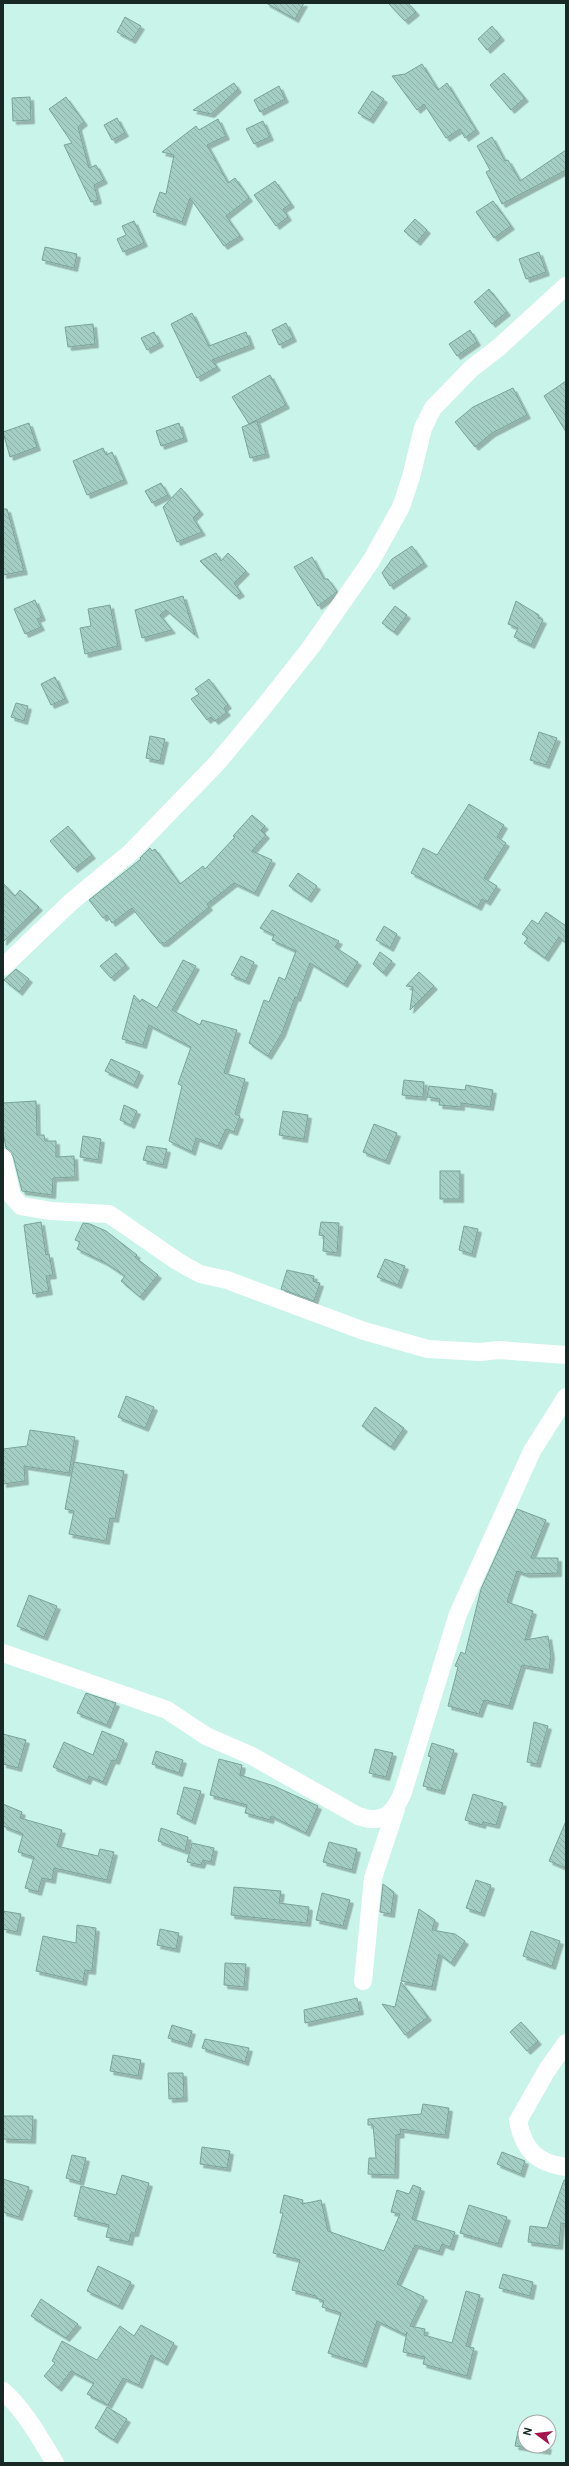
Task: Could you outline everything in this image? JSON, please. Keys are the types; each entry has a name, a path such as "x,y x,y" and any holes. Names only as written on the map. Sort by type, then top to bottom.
{"street":[{"path":"3,967 70,902 130,853 218,762 262,709 312,648 374,554 401,507 412,477 423,428 433,408 472,368 498,348 566,286"},
{"path":"3,1158 12,1196 20,1206 51,1211 109,1214 177,1261 200,1274 227,1280 364,1331 428,1349 480,1352 500,1350 566,1355"},
{"path":"363,1981 373,1878 458,1614 532,1451 566,1397"},
{"path":"3,1653 167,1710 206,1736 252,1756 358,1816 369,1820 381,1819 396,1809"},
{"path":"566,2043 547,2070 518,2121 521,2136 538,2158 550,2165 566,2167"},
{"path":"3,2390 18,2404 38,2432 55,2463"}],"building":[{"path":"266,3 304,3 295,19"},
{"path":"388,3 408,3 416,12 405,21"},
{"path":"125,17 141,26 132,40 117,32"},
{"path":"492,26 501,37 487,50 478,39"},
{"path":"422,64 438,90 447,83 476,130 465,138 460,129 446,138 424,104 417,110 392,76 405,74"},
{"path":"504,73 525,98 511,110 490,85"},
{"path":"234,83 238,89 211,114 193,110"},
{"path":"279,86 285,99 260,112 254,100"},
{"path":"372,91 384,99 370,120 358,113"},
{"path":"30,97 31,120 13,121 12,98"},
{"path":"66,97 84,122 78,127 89,168 96,165 104,180 94,185 98,200 91,202 64,145 72,143 49,109"},
{"path":"117,118 125,133 112,140 104,125"},
{"path":"218,119 226,136 207,145 228,183 235,178 249,198 226,216 240,236 224,246 190,198 182,222 153,212 160,192 166,194 174,155 162,152 196,126 199,130"},
{"path":"263,121 270,137 254,144 246,129"},
{"path":"492,137 505,161 508,160 520,181 566,150 566,170 502,204 486,172 490,170 477,146"},
{"path":"275,181 291,204 283,209 288,217 276,226 254,195"},
{"path":"493,201 511,226 494,238 476,212"},
{"path":"415,219 427,230 417,242 404,231"},
{"path":"134,221 144,243 123,252 117,239 126,235 122,226"},
{"path":"45,247 77,254 74,268 42,260"},
{"path":"539,252 546,272 526,279 519,259"},
{"path":"489,289 507,312 492,324 474,302"},
{"path":"192,313 209,346 246,332 251,345 212,360 217,367 197,378 171,324"},
{"path":"286,323 293,338 279,345 272,330"},
{"path":"93,324 95,344 68,347 65,327"},
{"path":"470,330 477,342 457,356 449,344"},
{"path":"154,332 160,343 147,350 141,338"},
{"path":"270,375 286,405 249,424 232,397"},
{"path":"566,381 566,432 544,396"},
{"path":"513,388 527,415 492,433 475,447 455,422 473,407"},
{"path":"257,421 266,454 250,458 242,427"},
{"path":"29,423 37,447 10,457 3,432"},
{"path":"179,423 184,438 161,446 156,431"},
{"path":"103,448 106,455 112,452 124,480 87,495 73,461"},
{"path":"161,483 168,495 152,503 145,491"},
{"path":"181,488 200,511 193,518 202,532 177,542 163,507"},
{"path":"3,509 7,509 24,571 3,575"},
{"path":"412,546 424,563 390,586 382,573 392,559"},
{"path":"216,553 221,561 228,553 246,571 234,583 241,593 236,596 200,561"},
{"path":"312,557 324,579 328,579 337,592 318,606 294,567"},
{"path":"183,596 195,635 166,610 160,615 172,630 142,638 135,610"},
{"path":"35,600 42,617 37,619 41,627 25,634 14,609"},
{"path":"516,601 539,615 538,618 543,620 531,645 514,637 518,628 508,624"},
{"path":"110,605 118,646 85,654 80,628 91,626 88,609"},
{"path":"395,606 407,615 394,632 382,623"},
{"path":"55,677 65,699 51,705 41,684"},
{"path":"209,679 228,705 224,708 227,712 215,721 211,717 207,720 191,699 199,694 195,689"},
{"path":"16,703 28,706 24,721 11,717"},
{"path":"539,732 557,738 546,765 530,760"},
{"path":"150,736 165,739 160,761 146,758"},
{"path":"469,804 504,825 497,837 506,843 484,878 497,886 487,902 482,899 478,907 411,873 423,848 437,855"},
{"path":"252,815 265,826 261,830 266,835 252,851 272,860 255,893 234,883 207,904 209,907 165,943 160,943 132,908 112,923 107,915 103,918 89,900 141,859 140,858 150,848 152,851 155,849 180,884 203,866 205,869 235,837 233,836"},
{"path":"68,826 92,855 74,869 50,841"},
{"path":"298,873 317,886 308,899 289,886"},
{"path":"3,883 15,896 20,890 39,907 3,942"},
{"path":"272,910 339,941 335,947 358,962 344,984 310,963 297,998 295,997 282,1033 268,1056 249,1043 264,1000 269,1002 279,977 285,980 296,951 272,940 274,935 260,928"},
{"path":"546,912 566,926 566,943 559,937 545,958 524,943 528,938 522,934 532,920 538,924"},
{"path":"384,926 397,934 390,948 376,940"},
{"path":"380,952 392,961 383,973 373,964"},
{"path":"116,953 126,965 111,978 100,966"},
{"path":"241,956 254,962 246,981 231,975"},
{"path":"183,960 196,966 172,1010 200,1025 202,1020 237,1030 224,1073 245,1079 235,1114 240,1116 234,1132 226,1129 218,1146 196,1138 192,1152 169,1141 182,1086 178,1084 191,1047 149,1025 143,1045 122,1039 134,995 140,1002 142,999 157,1008"},
{"path":"16,969 29,979 19,992 4,980"},
{"path":"419,972 434,986 410,1010 413,987 406,986"},
{"path":"111,1059 140,1072 134,1085 105,1071"},
{"path":"404,1080 424,1082 423,1097 402,1095"},
{"path":"466,1085 493,1090 490,1107 461,1103 461,1107 439,1105 440,1099 427,1097 429,1086 465,1090"},
{"path":"36,1101 37,1135 44,1135 45,1141 56,1141 56,1157 74,1156 75,1177 53,1178 52,1195 22,1191 13,1156 6,1148 3,1132 3,1103"},
{"path":"124,1105 137,1111 131,1125 120,1120"},
{"path":"283,1111 308,1115 304,1139 279,1135"},
{"path":"374,1124 397,1133 386,1161 363,1152"},
{"path":"83,1136 101,1139 98,1160 80,1157"},
{"path":"147,1146 167,1149 163,1165 143,1160"},
{"path":"440,1171 460,1171 460,1199 440,1199"},
{"path":"41,1222 46,1255 49,1254 53,1275 46,1276 49,1291 33,1294 24,1225"},
{"path":"321,1222 339,1223 337,1253 323,1251 324,1236 319,1235"},
{"path":"83,1223 90,1224 106,1231 137,1255 135,1257 158,1275 140,1297 121,1281 125,1276 104,1262 77,1249 80,1242 75,1240"},
{"path":"464,1226 478,1229 472,1254 459,1250"},
{"path":"385,1259 405,1266 398,1285 377,1277"},
{"path":"287,1270 314,1276 313,1281 320,1283 314,1301 281,1289"},
{"path":"126,1396 154,1407 145,1428 118,1417"},
{"path":"375,1407 404,1428 391,1447 362,1426"},
{"path":"30,1430 75,1437 69,1473 24,1466 25,1481 3,1484 3,1449 27,1446"},
{"path":"74,1462 124,1471 115,1519 110,1518 106,1541 69,1534 74,1511 65,1509"},
{"path":"517,1509 546,1520 531,1558 558,1558 558,1573 526,1574 517,1571 507,1602 533,1611 525,1640 548,1636 551,1655 549,1670 522,1665 509,1706 484,1700 479,1714 448,1706 458,1667 455,1666 461,1652 465,1654 481,1589"},
{"path":"29,1595 57,1606 44,1637 17,1626"},
{"path":"86,1693 116,1703 107,1725 77,1713"},
{"path":"534,1722 548,1726 537,1764 527,1762"},
{"path":"102,1731 124,1740 116,1761 112,1760 103,1782 89,1776 87,1781 53,1767 64,1742 93,1755"},
{"path":"3,1734 26,1740 18,1768 3,1764"},
{"path":"432,1743 454,1750 441,1791 423,1786 431,1757 428,1756"},
{"path":"375,1749 393,1753 386,1777 369,1773"},
{"path":"156,1751 183,1760 179,1773 152,1764"},
{"path":"219,1759 242,1765 240,1775 274,1786 318,1806 306,1833 271,1816 270,1820 245,1813 247,1805 210,1795"},
{"path":"184,1787 201,1791 192,1821 177,1814"},
{"path":"473,1794 503,1803 496,1825 483,1822 482,1825 465,1820"},
{"path":"3,1804 22,1812 20,1818 62,1830 57,1846 98,1856 100,1849 114,1852 107,1880 54,1868 52,1880 42,1878 38,1892 25,1888 34,1857 18,1852 23,1834 3,1826"},
{"path":"566,1821 566,1868 549,1861"},
{"path":"161,1828 188,1837 185,1851 158,1841"},
{"path":"329,1842 357,1849 352,1870 323,1862"},
{"path":"192,1843 214,1848 211,1862 203,1860 201,1865 187,1862"},
{"path":"476,1880 491,1885 481,1913 466,1908"},
{"path":"383,1884 394,1892 391,1914 380,1912"},
{"path":"234,1887 281,1891 279,1903 309,1907 307,1923 231,1915"},
{"path":"322,1893 350,1900 343,1926 316,1920"},
{"path":"419,1909 435,1920 432,1930 455,1934 465,1941 451,1963 439,1954 432,1987 401,1981"},
{"path":"3,1911 21,1914 17,1932 3,1929"},
{"path":"77,1925 96,1928 92,1971 85,1970 83,1982 36,1971 43,1936 76,1943"},
{"path":"160,1929 179,1933 176,1949 157,1945"},
{"path":"531,1931 560,1941 552,1966 523,1956"},
{"path":"225,1963 246,1964 244,1987 224,1985"},
{"path":"401,1982 428,2017 405,2035 382,2004 395,2007"},
{"path":"357,1998 360,2011 305,2023 304,2010"},
{"path":"521,2022 538,2041 527,2051 510,2032"},
{"path":"172,2025 192,2031 188,2044 168,2038"},
{"path":"205,2039 249,2048 245,2062 202,2048"},
{"path":"113,2055 141,2060 138,2076 110,2071"},
{"path":"168,2073 183,2073 184,2098 169,2099"},
{"path":"423,2104 449,2108 445,2135 400,2129 401,2134 396,2135 395,2175 368,2174 369,2158 376,2158 373,2125 368,2125 368,2119 421,2114"},
{"path":"3,2116 33,2116 32,2140 3,2139"},
{"path":"202,2147 230,2151 227,2168 200,2164"},
{"path":"502,2152 525,2161 521,2174 497,2164"},
{"path":"72,2155 86,2158 80,2182 66,2178"},
{"path":"122,2175 149,2183 135,2233 131,2233 129,2242 106,2237 109,2225 74,2216 81,2186 116,2195"},
{"path":"3,2179 29,2187 19,2217 3,2212"},
{"path":"564,2180 566,2180 566,2224 561,2223 559,2246 528,2242 530,2226 547,2228"},
{"path":"413,2185 421,2188 412,2219 455,2232 450,2247 442,2244 439,2252 415,2245 397,2284 424,2297 410,2326 425,2329 424,2335 452,2343 466,2291 480,2295 466,2346 474,2348 467,2376 423,2364 425,2357 403,2352 407,2332 406,2335 377,2321 363,2364 328,2353 341,2313 322,2307 324,2301 316,2298 316,2296 292,2290 300,2260 273,2253 283,2213 280,2213 284,2195 303,2200 302,2204 321,2200 328,2231 384,2251 400,2214 391,2212 397,2190 409,2194"},
{"path":"469,2205 507,2217 498,2244 460,2233"},
{"path":"98,2266 131,2282 119,2306 87,2291"},
{"path":"503,2274 533,2282 530,2296 499,2288"},
{"path":"41,2299 78,2324 66,2338 31,2316"},
{"path":"141,2325 174,2343 164,2362 151,2355 139,2385 123,2378 108,2405 87,2394 94,2383 71,2371 58,2388 44,2376 55,2363 52,2361 62,2341 97,2360 120,2326 134,2336"},
{"path":"107,2407 127,2419 114,2440 95,2428"},
{"path":"517,2436 517,2446 515,2446"}]}
